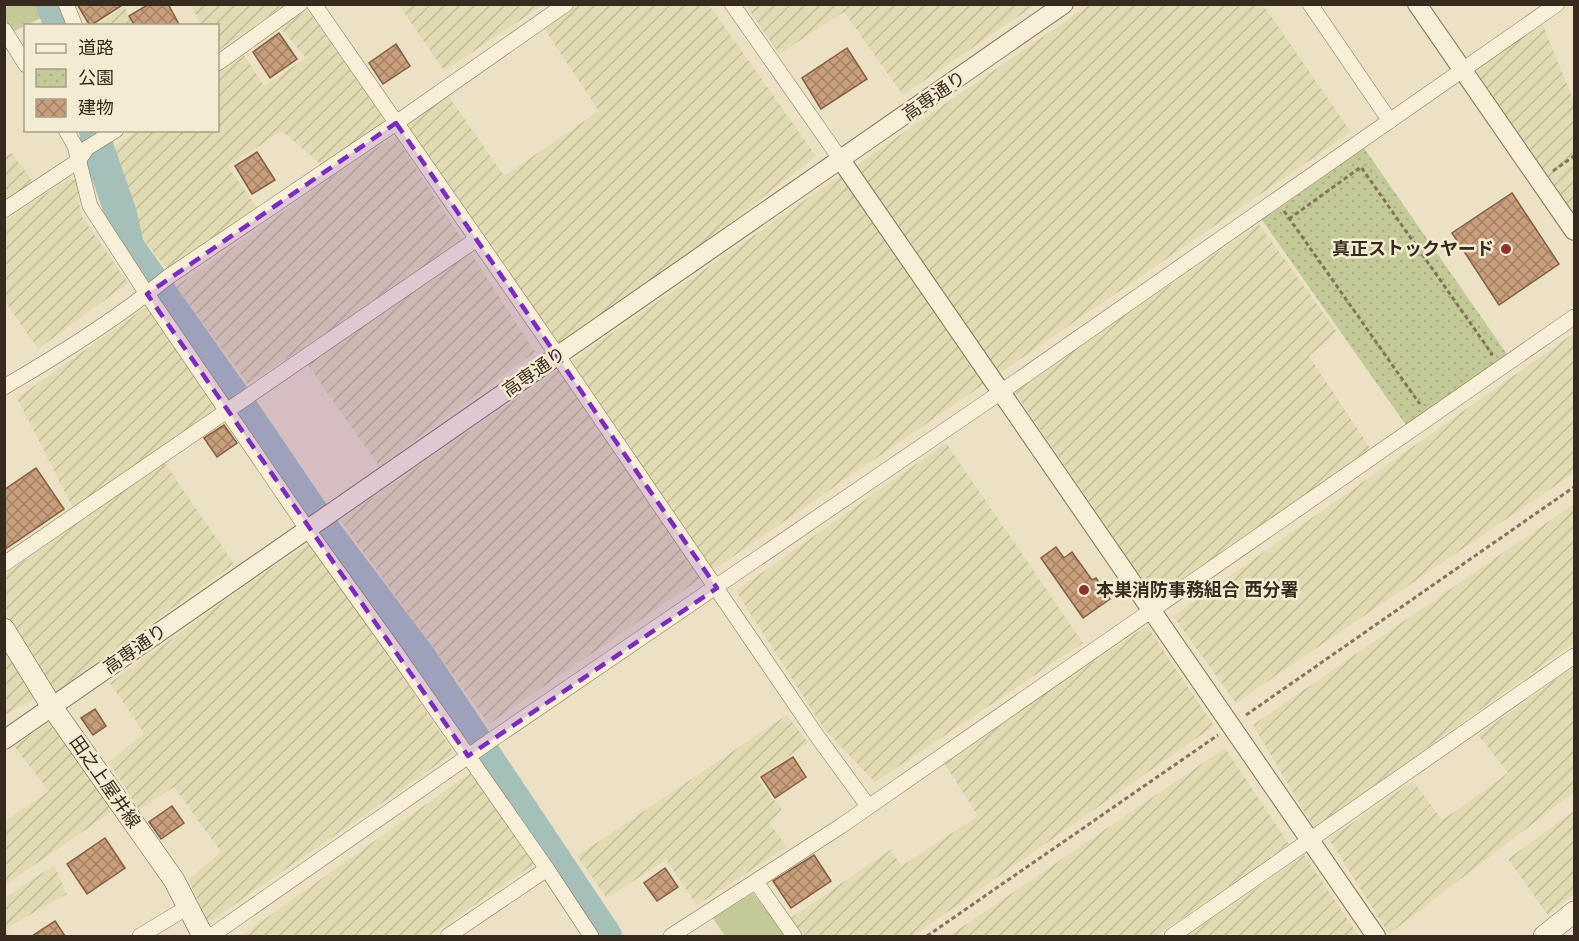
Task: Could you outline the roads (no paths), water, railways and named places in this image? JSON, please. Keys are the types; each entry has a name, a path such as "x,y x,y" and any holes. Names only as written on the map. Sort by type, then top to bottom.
{"main road":[{"name":"田之上屋井線","path":"4,629 52,707 174,880 203,936"},
{"path":"1544,936 1575,912"}],"street":[{"path":"66,4 74,24"},
{"path":"219,62 300,4"},
{"path":"314,4 817,736 868,806"},
{"path":"4,387 41,366 147,294 168,277 396,123 566,4"},
{"path":"732,4 1376,936"},
{"name":"高専通り","path":"4,740 1065,4"},
{"path":"1311,4 1390,120"},
{"path":"1417,4 1575,231"},
{"path":"211,936 468,756 1001,392 1557,4"},
{"path":"4,30 24,62"},
{"path":"67,132 75,146 90,207 227,412 547,869 591,936"},
{"path":"4,210 78,161 87,148 113,132"},
{"path":"4,564 477,239"},
{"path":"671,936 868,806 1575,317"},
{"path":"1172,936 1575,656"},
{"path":"448,936 547,869"},
{"path":"756,882 794,936"},
{"path":"140,936 188,907"}],"waterway":[{"path":"52,4 59,24"},
{"path":"95,132 98,148 121,214 128,246 328,535 420,657 606,936"}],"place":[{"name":"真正ストックヤード","path":"1506,249"},
{"name":"本巣消防事務組合 西分署","path":"1084,590"}]}
